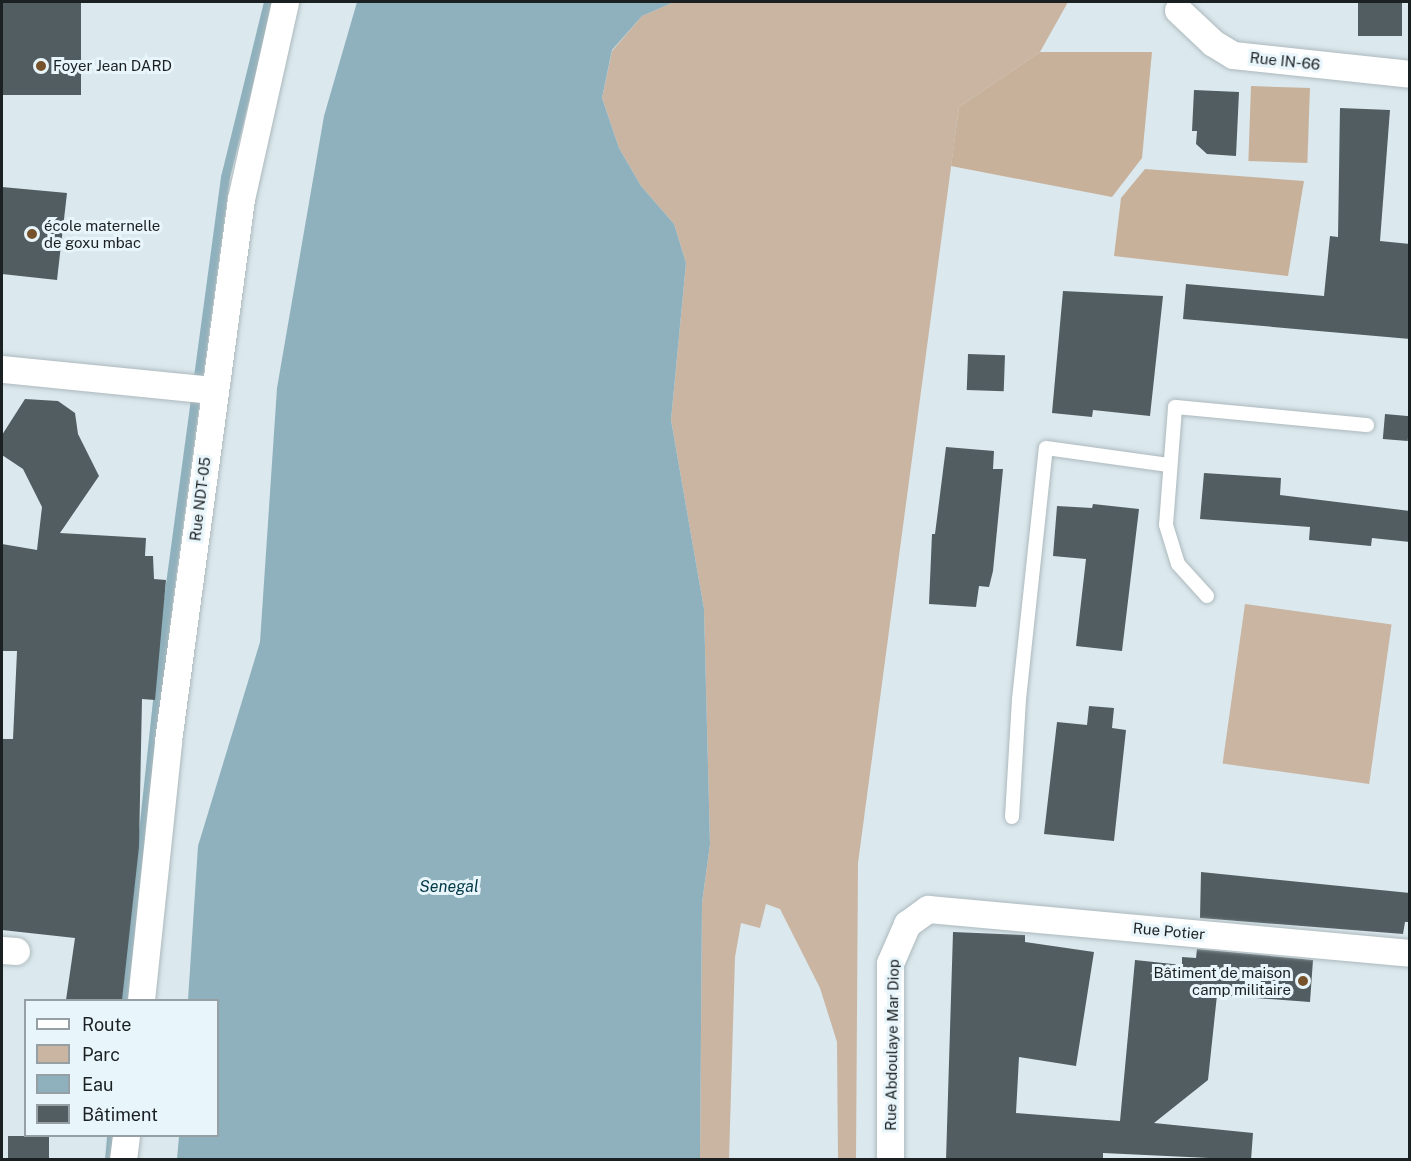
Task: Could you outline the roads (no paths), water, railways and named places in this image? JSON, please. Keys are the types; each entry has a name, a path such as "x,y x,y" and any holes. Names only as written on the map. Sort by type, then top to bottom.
{"street":[{"name":"Rue NDT-05","path":"141,999 168,741 241,199 285,2"},
{"name":"Rue IN-66","path":"1178,10 1213,43 1233,55 1410,74"},
{"path":"2,369 214,390"},
{"name":"Rue Potier","path":"928,909 1410,953"},
{"name":"Rue Abdoulaye Mar Diop","path":"890,1160 890,963 907,924 928,909"},
{"path":"123,1160 126,1137"}],"lane":[{"path":"1207,596 1178,564 1166,525 1175,407 1367,425"},
{"path":"1012,817 1019,699 1046,448 1169,465"}],"water":[{"name":"Senegal","path":"357,2 674,2 642,16 612,50 602,98 619,148 641,186 674,224 686,263 671,420 704,609 710,844 702,903 700,1159 177,1159 179,1137 219,1137 219,999 188,999 198,846 260,642 277,388 324,116"}],"waterway":[{"path":"125,999 167,606 225,177 268,2"},
{"path":"109,1160 111,1137"}],"place":[{"name":"Foyer Jean DARD","path":"41,66"},
{"name":"école maternelle de goxu mbac","path":"32,234"},
{"name":"Bâtiment de maison camp militaire","path":"1303,981"}]}
